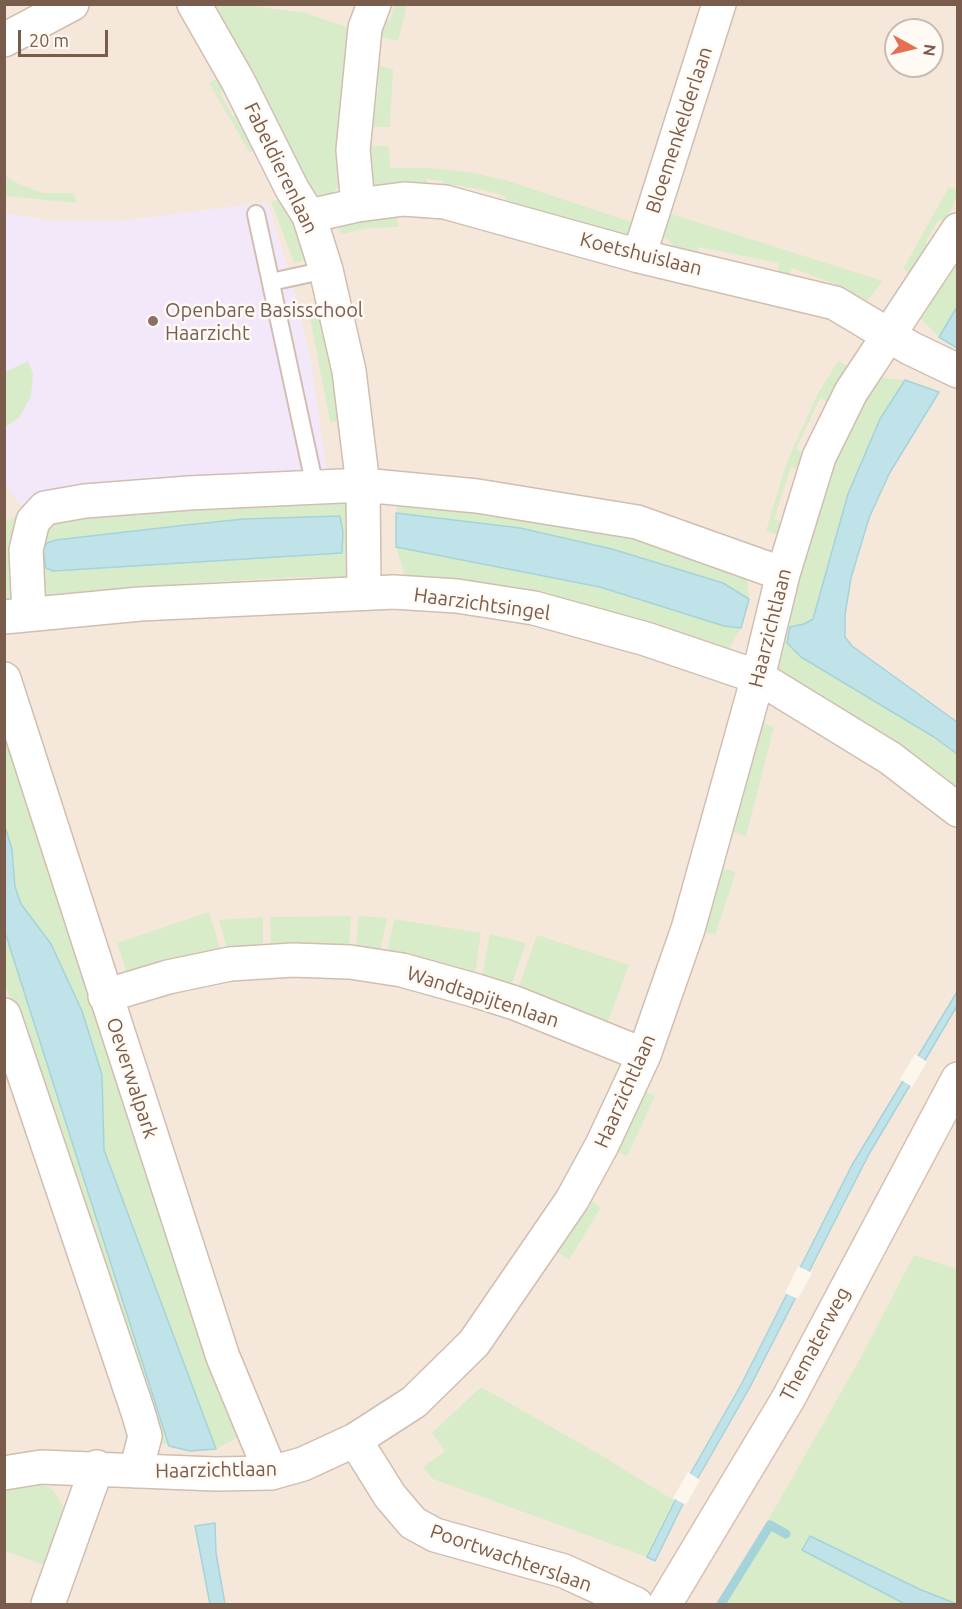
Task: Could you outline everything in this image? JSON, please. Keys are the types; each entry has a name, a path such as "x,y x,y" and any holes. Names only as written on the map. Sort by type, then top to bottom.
{"street":[{"path":"4,40 72,4"},
{"name":"Fabeldierenlaan","path":"194,4 238,81 292,189 309,216 326,270 349,371 363,485 364,592"},
{"path":"358,205 353,150 365,28 374,4"},
{"name":"Bloemenkelderlaan","path":"639,256 719,4"},
{"name":"Koetshuislaan","path":"309,216 358,205 404,199 445,202 639,256 835,303 957,372"},
{"name":"Haarzichtlaan","path":"4,1473 41,1467 97,1467 214,1474 271,1473 303,1464 355,1440 414,1402 474,1343 572,1200 602,1145 644,1055 688,929 758,676 783,574 819,457 851,392 900,341 957,230"},
{"name":"Haarzichtsingel","path":"783,574 637,522 477,496 363,485 315,487 96,500 45,508 33,521 26,550 17,616 140,604 364,592 457,596 534,608 646,639 758,676 890,758 957,810"},
{"name":"Oeverwalpark","path":"4,679 223,1357 271,1473"},
{"name":"Wandtapijtenlaan","path":"105,996 168,977 230,964 293,960 350,962 402,970 515,1003 644,1055"},
{"path":"7,1032 138,1412 145,1436 136,1471"},
{"name":"Thematerweg","path":"665,1605 788,1399 957,1079"},
{"name":"Poortwachterslaan","path":"355,1440 390,1496 413,1523 435,1535 564,1572 636,1605"},
{"path":"48,1605 97,1467"}],"lane":[{"path":"256,214 315,487"},
{"path":"271,282 326,270"}],"shaded area":[{"path":"5,5 957,5 957,1604 5,1604"},
{"name":"Openbare Basisschool Haarzicht","path":"267,202 292,281 311,361 327,474 83,492 20,505 8,488 4,473 4,213 53,221 121,221"}],"green space":[{"path":"240,4 305,13 355,30 343,183 329,195 320,196 309,190 209,5"},
{"path":"394,5 407,5 398,41 376,36 380,18 390,21"},
{"path":"371,64 393,69 390,127 365,127 367,106 376,107 379,78 370,77"},
{"path":"220,77 227,90 220,94 233,117 240,113 260,147 250,153 209,83"},
{"path":"364,146 389,146 390,168 432,168 505,180 640,225 626,238 549,213 545,221 504,205 506,196 455,185 453,193 442,192 443,181 427,179 426,190 380,189 372,184"},
{"path":"4,175 19,184 43,193 74,193 77,203 5,196"},
{"path":"949,187 957,190 957,196 946,222 939,219 925,243 932,248 915,277 903,269"},
{"path":"279,200 290,207 308,259 294,263 271,201"},
{"path":"665,212 883,281 864,305 839,294 843,287 792,268 789,275 777,272 779,263 699,247 697,255 679,251 664,236"},
{"path":"397,216 398,227 370,228 341,234 339,228 348,222"},
{"path":"957,260 957,307 939,337 921,319"},
{"path":"323,307 343,421 330,422 309,312"},
{"path":"28,361 33,374 31,396 19,418 5,427 5,372"},
{"path":"838,361 848,366 828,402 820,398 796,449 805,454 799,469 791,467 774,519 782,522 779,535 766,531 786,464 816,397"},
{"path":"876,377 905,380 880,419 848,494 813,619 790,627 801,657 934,737 957,754 957,789 901,747 777,675 780,647 795,584 836,455"},
{"path":"352,494 355,577 299,577 179,584 46,600 31,563 49,517","holes":["340,516 343,532 342,553 165,563 56,540 244,519"]},
{"path":"398,501 627,530 747,573 749,599 723,583 520,528 396,513"},
{"path":"34,507 13,607 5,606 5,522"},
{"path":"396,547 600,587 724,626 741,628 727,652 407,581"},
{"path":"762,723 774,727 746,836 734,832"},
{"path":"4,727 242,1435 216,1449 104,1150 102,1075 82,1011 51,944 21,904 15,887 12,849 5,827"},
{"path":"723,868 736,872 715,935 703,931"},
{"path":"209,912 223,958 129,980 117,943"},
{"path":"351,916 349,955 271,953 270,917"},
{"path":"358,916 387,918 379,957 356,955"},
{"path":"263,917 263,954 230,957 219,920"},
{"path":"394,919 481,933 474,979 386,959"},
{"path":"4,932 169,1446 159,1443 5,984"},
{"path":"490,934 526,943 509,992 481,982"},
{"path":"537,935 629,965 605,1029 516,994"},
{"path":"644,1091 655,1096 627,1156 616,1151"},
{"path":"589,1200 601,1207 569,1260 558,1252"},
{"path":"914,1255 957,1269 957,1603 803,1550 905,1604 717,1604 750,1552 860,1359"},
{"path":"481,1387 599,1454 675,1501 647,1557 433,1479 423,1467 445,1451 432,1433"},
{"path":"22,1484 41,1485 53,1489 63,1507 60,1524 44,1565 5,1551 5,1488"}],"water":[{"path":"957,307 957,348 939,337"},
{"path":"905,380 939,392 889,474 869,518 851,578 845,615 845,637 852,646 957,722 957,754 934,737 801,657 787,643 790,627 813,619 848,494 880,419"},
{"path":"396,513 520,528 612,549 723,583 749,599 741,628 724,626 600,587 396,547"},
{"path":"340,516 343,532 342,553 53,571 46,568 43,550 47,543 56,540 186,525 244,519"},
{"path":"5,827 12,849 15,887 21,904 51,944 82,1011 102,1075 104,1150 216,1449 190,1451 169,1446 5,932"},
{"path":"957,992 957,1006 869,1154 750,1387 683,1504 655,1561 647,1557 676,1499 742,1383 852,1165"},
{"path":"215,1523 216,1553 225,1604 210,1604 195,1526"},
{"path":"810,1536 919,1589 957,1604 905,1604 802,1550"}],"pier":[{"path":"915,1054 927,1062 912,1087 900,1079"},
{"path":"798,1266 812,1273 798,1299 785,1293"},
{"path":"688,1472 700,1480 686,1505 673,1498"}],"waterway":[{"path":"721,1604 770,1525 786,1534"}],"place":[{"name":"Openbare Basisschool Haarzicht","path":"153,321"}]}
